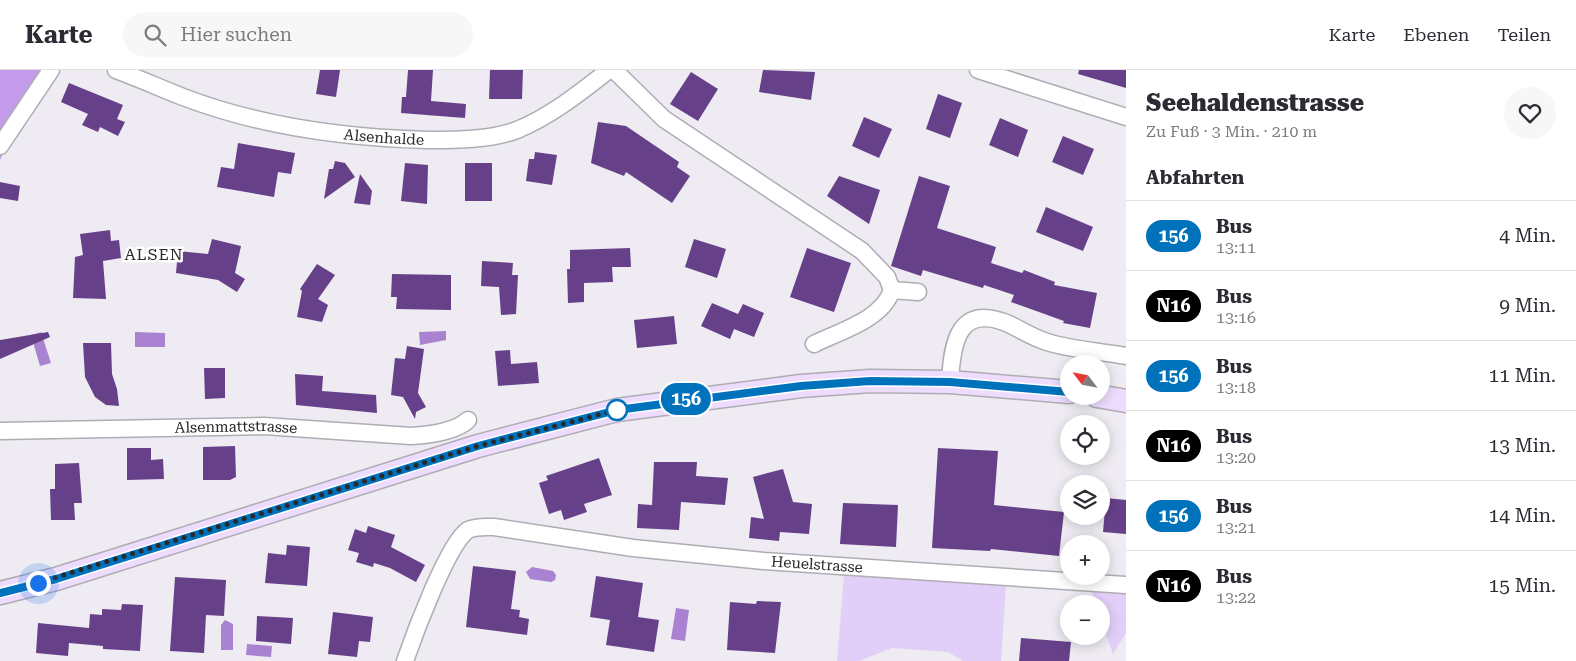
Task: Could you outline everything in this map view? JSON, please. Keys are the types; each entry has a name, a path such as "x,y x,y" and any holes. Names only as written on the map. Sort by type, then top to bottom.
{"main road":[{"path":"0,593 56,579 478,446 617,410 801,386 870,381 950,382 1060,391"},
{"path":"1110,398 1126,401"}],"street":[{"path":"0,146 51,70"},
{"name":"Alsenhalde","path":"116,70 150,76 184,97 248,117 310,129 369,137 448,140 487,136 516,130 575,97 609,70"},
{"path":"614,70 664,119 862,250 887,277 892,290"},
{"path":"978,70 1126,117"},
{"path":"892,290 918,292"},
{"path":"814,344 870,317 882,308 892,290"},
{"path":"950,382 957,337 968,322 978,317 1006,323 1047,342 1126,356"},
{"name":"Alsenmattstrasse","path":"0,431 264,426 411,436 428,435 450,429 464,424 468,420"},
{"name":"Heuelstrasse","path":"405,661 428,603 460,538 477,527 494,527 633,548 764,562 1126,585"}],"shaded area":[{"path":"0,70 44,70 35,82 0,160"},
{"path":"446,331 446,340 420,345 419,332"},
{"path":"41,332 51,363 40,366 31,335"},
{"path":"135,332 165,333 165,347 135,347"},
{"path":"532,567 553,571 556,575 555,580 551,582 530,579 526,572"},
{"path":"844,575 1006,584 1001,661 963,661 948,652 892,648 859,661 837,661"},
{"path":"1091,589 1126,592 1126,633 1113,654 1110,645 1110,595 1093,595"},
{"path":"676,608 689,610 685,641 671,639"},
{"path":"225,620 233,624 233,650 221,650 221,625"},
{"path":"247,644 272,646 271,657 246,655"}],"building":[{"path":"320,70 340,70 336,97 316,94"},
{"path":"408,70 433,70 431,101 466,104 465,118 401,113 402,97 406,97"},
{"path":"490,70 523,70 522,99 489,99"},
{"path":"763,70 815,72 811,100 759,92"},
{"path":"1079,70 1126,70 1126,88 1078,74"},
{"path":"691,72 718,89 698,121 670,104"},
{"path":"69,83 123,105 117,119 125,122 118,136 100,127 98,132 82,125 88,114 61,102"},
{"path":"938,94 962,103 950,138 926,129"},
{"path":"864,117 892,129 879,158 852,146"},
{"path":"1000,118 1028,130 1018,157 989,145"},
{"path":"598,122 626,126 679,162 677,167 690,176 672,203 626,172 624,176 591,163"},
{"path":"1063,136 1094,149 1083,175 1052,162"},
{"path":"238,143 295,153 291,174 278,172 274,197 217,187 221,167 234,169"},
{"path":"535,152 557,155 552,185 526,181 529,159 534,159"},
{"path":"335,161 345,163 355,177 324,199 329,169 333,169"},
{"path":"405,163 428,165 427,204 401,201"},
{"path":"465,163 492,163 492,201 465,201"},
{"path":"360,174 372,191 370,205 354,203"},
{"path":"839,176 880,190 869,224 827,196"},
{"path":"919,176 950,186 937,228 996,247 991,263 1022,273 1024,270 1055,282 1054,285 1097,293 1090,328 1063,323 1064,321 1011,302 1014,295 984,285 983,288 923,270 921,276 891,266"},
{"path":"0,182 20,186 18,201 0,198"},
{"path":"1046,207 1093,227 1083,251 1036,232"},
{"path":"110,230 111,241 119,240 121,258 103,261 106,299 73,298 75,257 83,255 80,234"},
{"path":"212,239 241,246 235,273 245,279 237,292 218,280 176,273 178,251 208,254"},
{"path":"694,239 726,249 717,278 685,267"},
{"path":"630,248 631,267 612,267 613,282 584,283 584,302 568,303 567,269 570,269 570,250"},
{"path":"807,248 851,263 834,312 790,297"},
{"path":"482,261 513,263 512,275 518,275 516,314 501,315 499,287 481,286"},
{"path":"317,264 335,275 318,299 328,305 322,322 297,317 302,291 300,289"},
{"path":"392,274 451,275 451,310 396,309 397,297 391,297"},
{"path":"712,303 738,314 743,304 764,313 754,337 734,329 730,339 701,326"},
{"path":"674,316 677,344 637,348 634,320"},
{"path":"48,332 50,337 0,359 0,340"},
{"path":"83,343 111,343 112,374 117,389 119,406 106,405 95,397 85,377"},
{"path":"407,346 424,349 418,393 426,407 416,412 415,419 403,397 391,395 395,358 405,359"},
{"path":"510,350 511,364 537,362 539,383 498,386 495,351"},
{"path":"204,368 225,368 225,398 205,399"},
{"path":"295,374 323,376 322,391 376,395 377,413 296,405"},
{"path":"235,446 236,477 230,480 203,480 203,447"},
{"path":"127,448 151,448 151,460 163,459 164,479 127,480"},
{"path":"938,448 998,451 994,505 1060,512 1060,525 1063,525 1059,556 991,549 990,551 932,548"},
{"path":"599,458 612,495 584,504 587,512 564,520 561,510 549,514 539,483 548,480 546,476"},
{"path":"654,462 697,462 696,476 728,478 725,505 681,502 679,530 637,528 638,504 652,505"},
{"path":"79,463 82,503 74,503 75,520 51,520 50,489 55,489 55,464"},
{"path":"783,469 793,502 812,504 809,534 780,532 779,541 749,538 751,517 764,519 753,477"},
{"path":"1110,498 1126,500 1126,534 1103,532 1104,525 1110,525"},
{"path":"843,503 898,505 896,547 840,544"},
{"path":"368,526 395,535 391,547 425,565 416,582 390,568 374,563 373,567 356,562 359,553 348,550 355,529 366,533"},
{"path":"287,545 310,547 307,586 265,583 268,553 286,555"},
{"path":"473,566 516,571 511,609 520,610 519,617 529,619 527,635 466,627"},
{"path":"596,576 643,583 638,617 659,620 654,652 606,645 610,620 590,617"},
{"path":"175,577 226,580 224,616 206,615 204,653 170,651"},
{"path":"757,601 781,602 775,653 727,650 730,602 756,604"},
{"path":"122,604 143,605 140,651 103,649 103,646 69,643 68,656 36,653 38,623 89,628 90,614 102,615 102,609 121,610"},
{"path":"333,612 373,617 370,642 359,641 357,657 328,654"},
{"path":"257,616 293,618 291,644 256,641"},
{"path":"1021,638 1060,641 1060,645 1071,645 1069,661 1019,661"}],"bus line":[{"name":"156","path":"0,593 56,579 478,446 617,410 693,398 801,386 870,381 950,382 1060,391"}],"district":[{"name":"ALSEN","path":"154,254"}],"route":[{"path":"38,583 56,579 478,446 617,410"}]}
